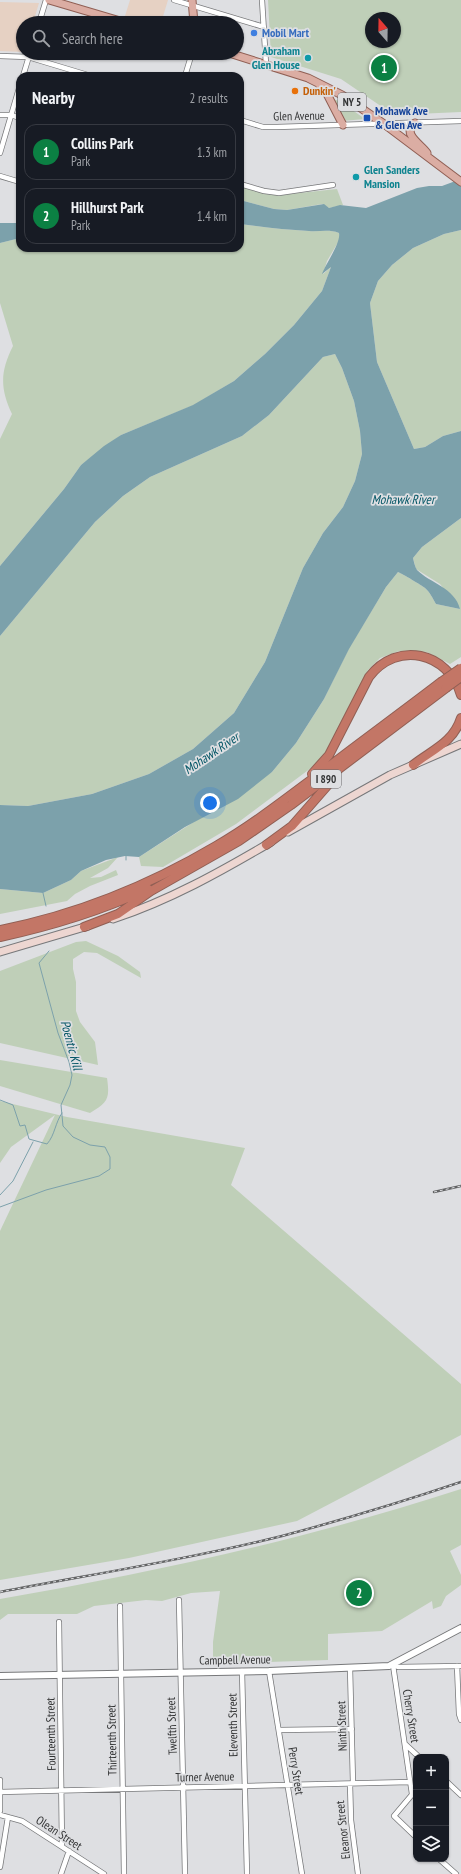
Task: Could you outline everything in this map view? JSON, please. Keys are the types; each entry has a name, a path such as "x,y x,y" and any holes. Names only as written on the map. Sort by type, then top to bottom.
{"highway":[{"path":"269,811 325,760 336,742 369,677 383,663 394,658 408,655 428,658 439,663 448,671 456,682 461,695"},
{"name":"I 890","path":"0,937 52,924 106,906 203,863 274,818 382,736 444,685 461,667"},
{"name":"I 890","path":"0,930 64,914 142,884 211,849 269,811 444,685 461,677"},
{"path":"412,765 448,740 456,729 461,718"},
{"path":"266,845 292,826 329,782 382,736"},
{"path":"84,927 118,914 151,891 203,863"}],"main road":[{"path":"47,0 103,16"},
{"path":"192,3 193,16"},
{"name":"NY 5","path":"244,57 317,83 342,95 384,124 461,182"},
{"path":"317,83 326,92 343,125"},
{"path":"415,123 410,128 410,133 416,142 425,149 430,160"},
{"path":"0,952 124,916 164,900 214,875 353,794 412,765 461,744"}],"street":[{"path":"41,16 47,0"},
{"path":"174,0 192,3 231,16"},
{"path":"262,0 266,64"},
{"path":"244,20 264,27"},
{"path":"0,56 16,55"},
{"path":"24,72 28,60"},
{"path":"44,60 79,72"},
{"path":"186,72 190,60"},
{"path":"0,153 16,98"},
{"path":"0,115 16,117"},
{"name":"Glen Avenue","path":"244,121 263,127 415,123 461,120"},
{"path":"0,176 16,181"},
{"path":"244,185 279,193 333,185"},
{"name":"Twelfth Street","path":"179,1600 185,1874"},
{"name":"Thirteenth Street","path":"120,1606 124,1874"},
{"name":"Fourteenth Street","path":"59,1622 62,1845"},
{"name":"Campbell Avenue","path":"0,1676 269,1671 393,1665 396,1661 461,1628"},
{"path":"393,1665 398,1667 459,1666 459,1714 461,1720"},
{"name":"Cherry Street","path":"393,1665 412,1794"},
{"name":"Ninth Street","path":"350,1668 352,1784"},
{"name":"Eleventh Street","path":"242,1671 247,1874"},
{"name":"Perry Street","path":"269,1671 302,1874"},
{"path":"278,1730 352,1729"},
{"path":"405,1744 417,1754"},
{"path":"0,1780 0,1811"},
{"name":"Turner Avenue","path":"0,1792 410,1782"},
{"name":"Eleanor Street","path":"352,1784 351,1820 358,1874"},
{"path":"449,1784 461,1795"},
{"path":"412,1794 394,1816 413,1835"},
{"name":"Olean Street","path":"0,1815 22,1821 62,1845 104,1874"},
{"path":"0,1867 8,1817"},
{"path":"61,1874 69,1851"},
{"path":"442,1862 456,1874"}],"shaded area":[{"path":"130,0 168,0 163,16 125,16"},
{"path":"0,2 39,3 35,16 16,16 16,52 0,51"}],"green space":[{"path":"268,0 461,0 461,112 394,115 341,79 271,57"},
{"path":"331,98 341,102 365,119 342,121"},
{"path":"244,187 265,194 280,195 337,189 343,205 329,208 322,204 287,210 274,209 244,201"},
{"path":"244,224 283,229 335,232 339,233 340,239 327,261 323,274 331,267 322,291 294,325 265,354 234,381 194,405 121,435 81,465 64,489 0,566 0,439 12,414 5,396 3,380 6,364 13,346 0,303 0,243 16,239 16,252 244,252"},
{"path":"461,230 461,431 443,436 425,447 414,449 377,362 370,303 378,281 392,265 413,248 444,234"},
{"path":"335,354 342,368 354,401 360,431 362,454 355,481 343,507 323,533 303,568 265,662 234,713 193,749 149,774 92,794 28,806 0,805 0,636 95,522 123,496 150,477 242,436 269,415 323,357"},
{"path":"461,518 461,657 450,664 427,652 399,651 380,658 368,670 329,749 315,765 236,824 163,867 141,866 139,857 272,772 296,743 324,699 349,648 386,587 398,572 425,588 436,604 460,609 440,584 416,569 413,558 422,547"},
{"path":"118,857 108,868 90,878 101,877 116,870 118,875 90,886 75,894 67,901 0,914 0,889 43,893 71,880 81,871"},
{"path":"86,941 118,956 140,972 141,978 97,953 84,952 73,959 73,969 76,982 76,1011 80,1022 95,1042 98,1065 0,1043 0,971 76,942"},
{"path":"0,1060 107,1078 108,1095 101,1106 90,1113 0,1086"},
{"path":"0,1101 67,1117 245,1148 231,1185 461,1384 461,1435 297,1521 129,1558 0,1580 0,1231 55,1115 11,1147 0,1163"},
{"path":"461,1489 461,1545 450,1551 461,1575 461,1585 446,1596 441,1606 433,1609 432,1601 382,1631 328,1634 328,1660 213,1664 213,1642 220,1591 191,1593 162,1601 146,1600 94,1606 77,1614 8,1614 0,1620 0,1599 58,1589 233,1552 348,1523"}],"water":[{"name":"Mohawk River","path":"461,179 461,230 444,234 413,248 392,265 378,281 370,303 377,362 414,449 425,447 443,436 461,431 461,518 422,547 413,558 417,570 422,575 448,591 457,602 460,609 436,604 425,588 398,572 386,587 349,649 324,699 296,743 272,772 238,799 185,827 139,857 125,856 106,860 81,871 71,880 43,893 0,889 0,805 28,806 92,794 149,774 193,749 234,713 265,662 303,568 323,533 343,507 355,481 362,454 360,431 354,401 342,368 335,354 323,357 269,415 242,436 150,477 123,496 95,522 0,636 0,566 64,489 81,465 104,446 121,435 193,405 234,381 265,354 294,325 322,291 331,267 322,274 336,247 339,233 244,224 244,201 274,209 287,210 324,204 329,208 340,205 366,208 417,188 442,186"},
{"path":"0,223 16,223 16,239 0,243"}],"waterway":[{"name":"Poentic Kill","path":"43,893 46,906"},
{"name":"Poentic Kill","path":"0,1207 46,1190 99,1176 110,1169 110,1157 105,1147 90,1145 73,1137 63,1126 61,1105 70,1085 72,1075 69,1062 58,1033 39,963 49,951"},
{"path":"0,1100 13,1105 20,1126 25,1125 29,1139 47,1144 52,1137 62,1113"},
{"path":"0,1195 13,1181 33,1142"}],"railway":[{"path":"434,1192 461,1186"},
{"path":"0,1592 177,1559 282,1536 417,1497 461,1482"}],"place":[{"name":"Mobil Mart","path":"254,33"},
{"name":"Abraham Glen House","path":"308,58"},
{"name":"Collins Park","path":"384,68"},
{"name":"Dunkin'","path":"295,91"},
{"name":"Mohawk Ave & Glen Ave","path":"367,118"},
{"name":"Glen Sanders Mansion","path":"356,177"},
{"name":"Hillhurst Park","path":"359,1593"}]}
